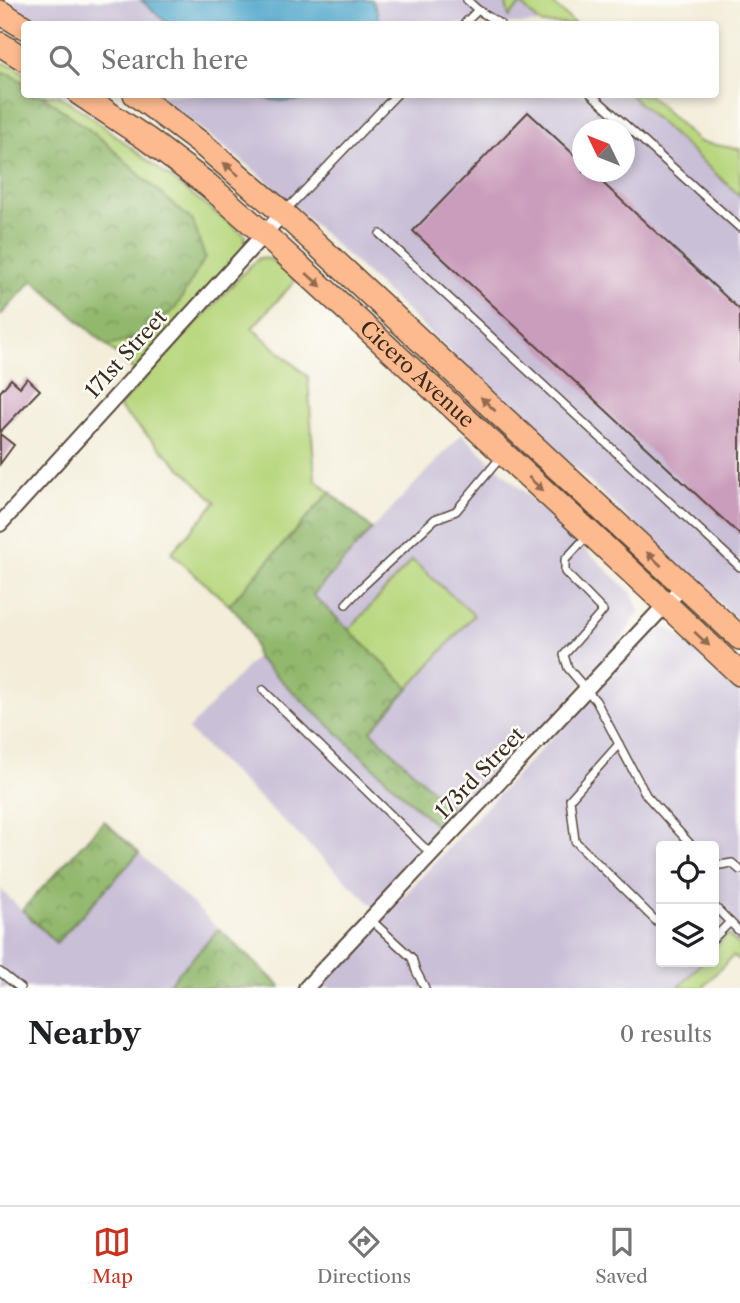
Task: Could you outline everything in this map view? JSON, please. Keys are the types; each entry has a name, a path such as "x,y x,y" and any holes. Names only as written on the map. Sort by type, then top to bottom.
{"main road":[{"path":"0,12 21,25"},
{"path":"0,44 21,57"},
{"name":"Cicero Avenue","path":"85,98 153,143 208,185 264,234 740,674"},
{"name":"Cicero Avenue","path":"140,98 203,145 283,213 740,638"}],"street":[{"name":"171st Street","path":"0,524 283,213"},
{"name":"173rd Street","path":"306,988 683,586"}],"lane":[{"path":"467,0 495,21"},
{"path":"467,21 478,10"},
{"path":"283,213 393,98"},
{"path":"595,98 740,229"},
{"path":"380,234 740,568"},
{"path":"346,604 435,519 456,510 504,454"},
{"path":"590,533 565,560 565,572 603,611 564,655 568,668 596,701 646,795 687,841"},
{"path":"263,690 431,854"},
{"path":"619,744 570,799 575,841 656,921"},
{"path":"719,865 732,863 740,870"},
{"path":"719,911 740,930"},
{"path":"370,919 412,958 425,988"},
{"path":"719,933 730,922"},
{"path":"0,972 20,988"}],"shaded area":[{"path":"15,0 507,0 510,17 521,4 538,21 36,21 13,7"},
{"path":"161,98 633,98 740,196 740,622 263,177"},
{"path":"462,434 632,593 639,611 618,646 459,816 371,731 474,615 412,560 349,630 313,595"},
{"path":"663,628 673,631 740,693 740,946 727,934 719,943 719,841 656,841 656,967 698,967 679,988 319,988 471,823 654,631"},
{"path":"256,657 443,832 375,908 188,730"},
{"path":"139,853 219,929 165,988 0,988 0,889 56,943"}],"green space":[{"path":"507,0 549,0 572,21 538,21 521,4 509,17"},
{"path":"0,62 14,66 21,71 21,81 10,74 0,73"},
{"path":"0,73 10,74 21,81 21,98 46,98 104,141 193,221 205,258 175,309 138,338 107,346 33,280 0,316"},
{"path":"46,98 63,98 86,113 246,236 243,251 135,371 107,346 138,338 144,179 104,141"},
{"path":"633,98 652,98 699,142 740,149 740,196"},
{"path":"259,258 270,259 296,280 252,328 308,377 315,479 330,492 229,605 171,553 216,502 118,407"},
{"path":"330,492 372,529 313,595 409,688 371,731 459,816 443,832 256,657 248,628 229,605"},
{"path":"412,560 474,615 409,688 349,630"},
{"path":"104,821 139,853 56,943 22,910"},
{"path":"219,929 281,987 165,988"},
{"path":"727,934 740,946 740,961 733,956 703,988 679,988 698,967 719,967 719,943"}],"water":[{"path":"141,0 372,0 378,14 377,21 165,21"},
{"path":"267,98 310,98 289,101"}],"building":[{"path":"528,112 572,153 572,182 602,182 740,310 740,535 413,231"},
{"path":"27,378 40,390 0,432 0,392 11,379 20,387"},
{"path":"0,434 14,445 0,464"}]}
